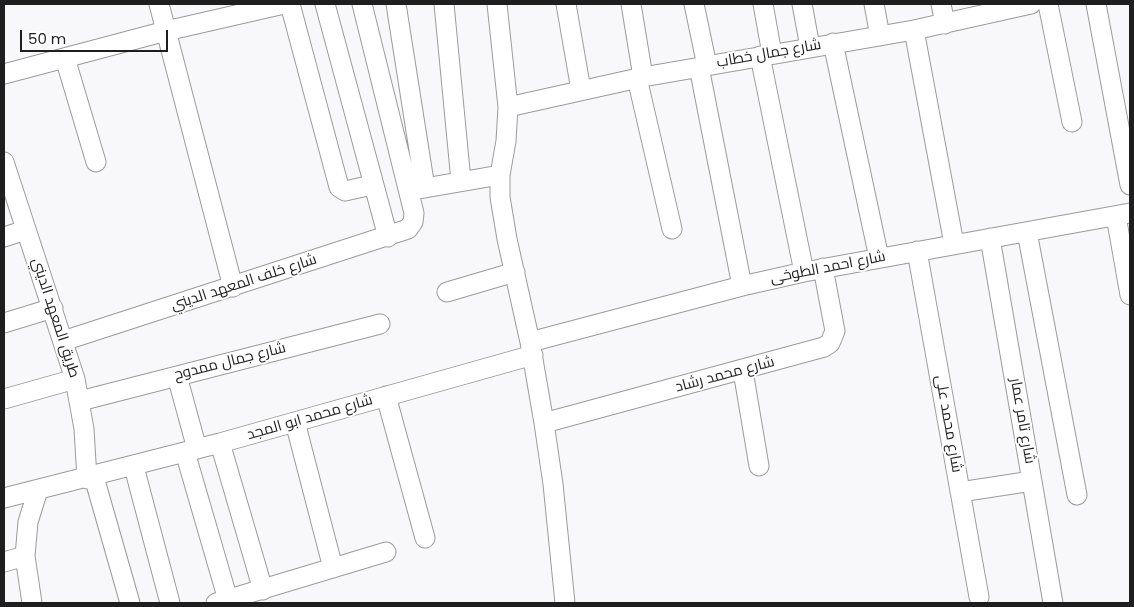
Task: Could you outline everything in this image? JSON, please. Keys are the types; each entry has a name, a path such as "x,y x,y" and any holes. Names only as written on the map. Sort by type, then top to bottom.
{"street":[{"path":"159,4 233,287"},
{"path":"4,74 166,31 284,4"},
{"path":"290,4 339,187 345,191 372,185"},
{"path":"326,4 372,185 388,237"},
{"path":"362,4 417,190"},
{"path":"396,4 417,190"},
{"path":"444,4 461,181"},
{"path":"497,4 508,106 506,141 500,175 503,217 531,348 554,484 565,603"},
{"path":"566,4 581,90"},
{"path":"631,4 640,77 672,229"},
{"path":"694,4 703,66 742,286"},
{"path":"763,4 766,55 804,272"},
{"path":"802,4 810,47"},
{"path":"874,4 880,36"},
{"path":"941,4 945,24"},
{"name":"شارع جمال خطاب","path":"508,106 640,77 914,30 945,24 995,8 1031,4"},
{"path":"1048,4 1072,122"},
{"path":"1096,4 1130,185"},
{"path":"914,30 954,244"},
{"path":"833,43 878,258"},
{"path":"65,58 96,162"},
{"name":"طريق المعهد الديني","path":"4,162 75,379 80,401 90,478 130,603"},
{"path":"417,190 500,175"},
{"name":"شارع خلف المعهد الديني","path":"63,341 408,229 413,222 417,190"},
{"path":"1123,214 1130,295"},
{"name":"شارع احمد الطوخى","path":"531,348 742,286 823,268 1123,214"},
{"path":"4,236 26,230"},
{"path":"1027,232 1077,495"},
{"name":"شارع تامر عمار","path":"990,238 1053,603"},
{"name":"شارع محمد على","path":"916,251 979,597"},
{"name":"شارع محمد رشاد","path":"544,423 743,371 824,347 830,343 834,331 823,268"},
{"path":"447,292 515,272"},
{"path":"4,323 53,308"},
{"name":"شارع جمال ممدوح","path":"80,401 380,324"},
{"name":"شارع محمد ابو المجد","path":"4,498 220,444 386,396 531,348"},
{"path":"743,371 759,466"},
{"path":"177,376 222,602 386,552"},
{"path":"4,399 75,379"},
{"path":"386,396 425,538"},
{"path":"295,422 333,568"},
{"path":"220,444 263,590"},
{"path":"134,467 170,603"},
{"path":"960,492 1032,481"},
{"path":"32,603 25,556 28,522 38,490"},
{"path":"4,562 25,556"}]}
